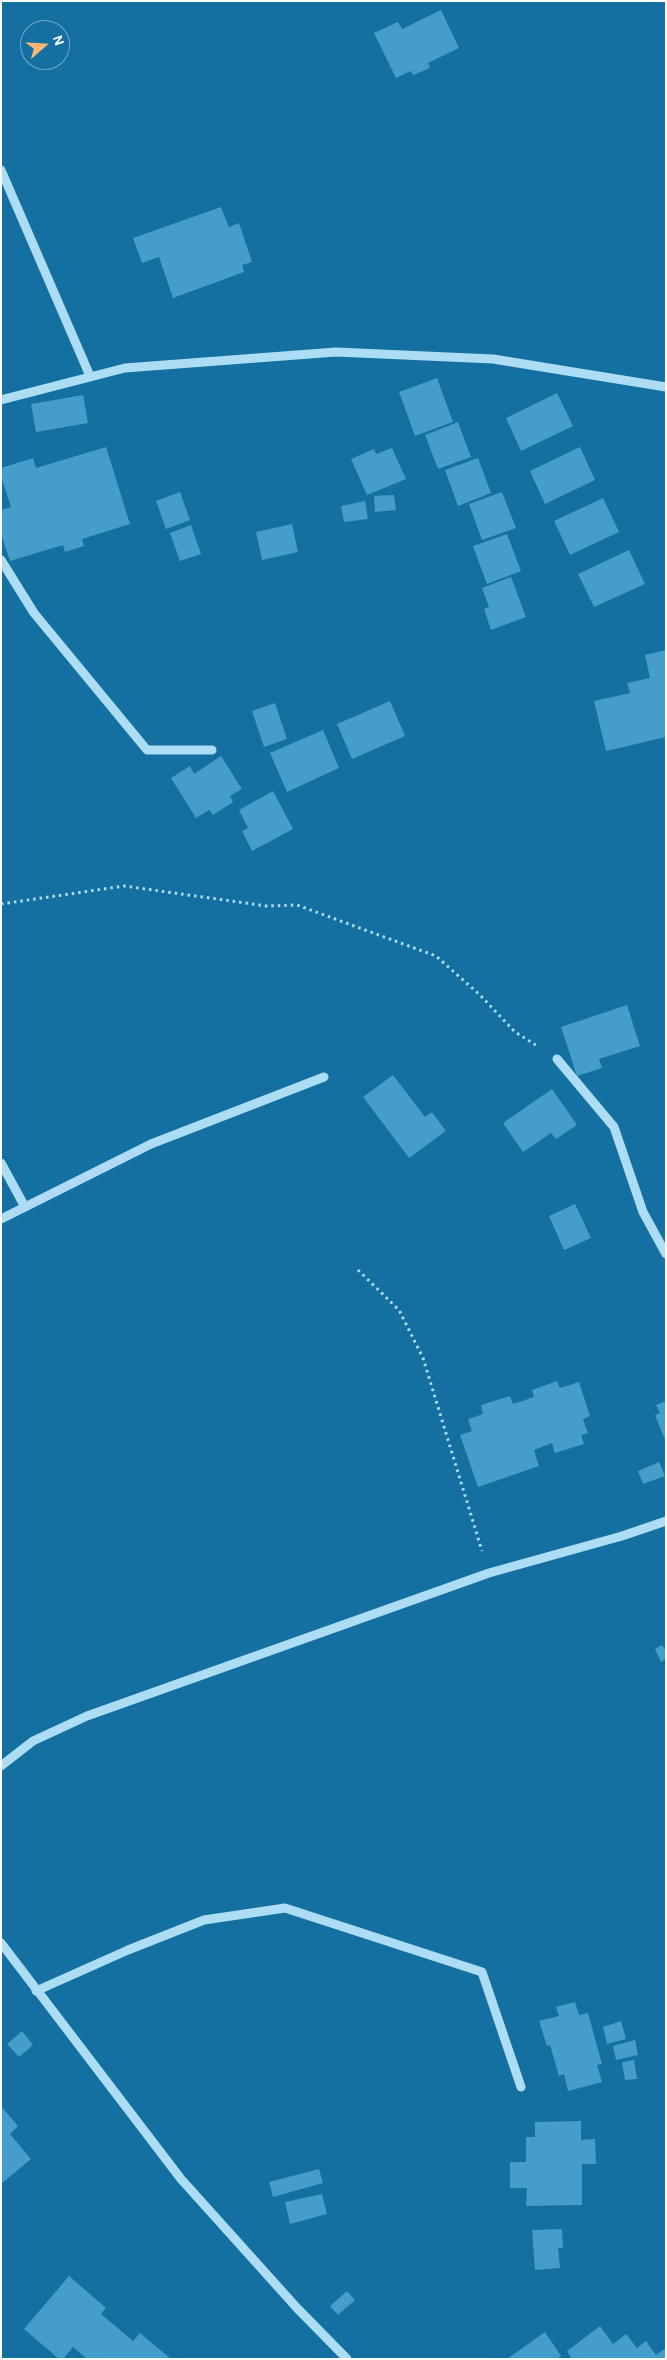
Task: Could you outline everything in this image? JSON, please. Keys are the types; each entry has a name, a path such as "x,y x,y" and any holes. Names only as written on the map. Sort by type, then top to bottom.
{"street":[{"path":"1,170 90,376"},
{"path":"1,400 125,368 336,352 493,359 666,387"},
{"path":"1,560 34,613 147,750 212,750"},
{"path":"557,1059 614,1127 643,1212 666,1254"},
{"path":"1,1219 151,1144 324,1077"},
{"path":"1,1163 25,1207"},
{"path":"1,1766 33,1741 87,1716 489,1573 622,1536 666,1520"},
{"path":"36,1991 128,1950 204,1920 285,1908 482,1972 522,2087"},
{"path":"1,1943 181,2179 297,2308 347,2359"}],"path":[{"path":"1,904 124,886 266,906 296,905 436,956 480,995 515,1032 557,1059"},
{"path":"358,1270 399,1310 424,1358 489,1573"}],"building":[{"path":"441,10 459,48 428,63 430,68 413,75 411,71 396,78 374,33 398,22 402,29"},
{"path":"221,207 229,227 239,223 252,262 242,265 244,272 173,298 159,257 142,263 133,238"},
{"path":"437,378 453,422 415,436 399,392"},
{"path":"557,393 573,426 521,451 506,418"},
{"path":"83,395 88,423 36,432 31,404"},
{"path":"458,422 471,457 438,469 425,435"},
{"path":"106,447 130,524 82,539 84,546 65,552 63,545 10,561 1,534 1,510 11,507 1,476 1,468 33,458 36,468"},
{"path":"580,447 595,480 545,504 530,471"},
{"path":"392,448 406,479 367,495 351,459 374,449 376,454"},
{"path":"478,458 491,493 458,506 445,470"},
{"path":"180,492 190,520 166,529 156,501"},
{"path":"502,492 516,528 482,540 469,504"},
{"path":"394,495 396,510 375,512 374,496"},
{"path":"603,498 619,532 570,555 554,521"},
{"path":"365,501 368,519 344,522 341,506"},
{"path":"292,524 298,552 262,560 256,532"},
{"path":"191,525 201,554 180,561 170,533"},
{"path":"507,534 521,571 487,584 473,546"},
{"path":"629,550 645,584 594,607 578,574"},
{"path":"511,577 526,617 491,630 484,609 489,607 482,588"},
{"path":"666,650 666,737 606,751 594,701 630,693 627,683 650,678 645,655"},
{"path":"390,701 405,736 352,759 337,724"},
{"path":"275,703 287,739 264,747 252,711"},
{"path":"323,730 339,768 287,792 270,753"},
{"path":"221,756 242,789 230,796 233,802 213,815 209,810 196,818 171,778 190,766 194,774"},
{"path":"273,791 293,829 252,851 242,831 248,828 239,810"},
{"path":"627,1005 640,1046 599,1059 602,1068 577,1076 561,1027"},
{"path":"393,1075 425,1117 432,1112 446,1131 409,1158 363,1097"},
{"path":"552,1089 577,1125 556,1139 551,1133 523,1152 503,1123"},
{"path":"575,1204 591,1238 564,1250 549,1216"},
{"path":"557,1381 560,1388 579,1382 590,1416 583,1419 588,1433 581,1435 584,1444 555,1453 552,1443 534,1450 539,1466 478,1487 460,1435 472,1431 468,1419 483,1414 481,1405 510,1396 513,1404 534,1397 532,1390"},
{"path":"666,1401 666,1442 655,1415 660,1413 656,1405"},
{"path":"659,1462 665,1476 643,1484 638,1471"},
{"path":"662,1645 666,1651 666,1659 661,1662 655,1649"},
{"path":"575,2002 579,2015 588,2013 602,2064 597,2065 602,2082 568,2091 564,2074 559,2076 550,2045 547,2046 539,2021 559,2016 556,2007"},
{"path":"621,2021 626,2039 607,2044 603,2027"},
{"path":"22,2031 33,2045 19,2057 7,2044"},
{"path":"635,2040 638,2055 616,2060 613,2046"},
{"path":"634,2060 637,2079 625,2080 622,2062"},
{"path":"1,2106 18,2126 10,2134 31,2159 1,2184"},
{"path":"581,2121 581,2140 595,2139 596,2164 582,2164 582,2205 526,2206 527,2188 510,2188 510,2162 526,2162 526,2137 535,2137 535,2122"},
{"path":"319,2169 323,2183 273,2197 269,2182"},
{"path":"322,2194 327,2214 290,2224 285,2202"},
{"path":"562,2229 563,2248 558,2248 560,2268 535,2270 532,2230"},
{"path":"69,2276 106,2308 101,2314 133,2341 140,2333 171,2359 87,2359 73,2347 63,2359 59,2359 24,2329"},
{"path":"347,2291 355,2300 338,2315 330,2306"},
{"path":"600,2326 613,2344 626,2334 637,2348 646,2341 656,2355 666,2348 666,2359 572,2359 567,2351"},
{"path":"545,2332 561,2356 556,2359 507,2359"}]}
